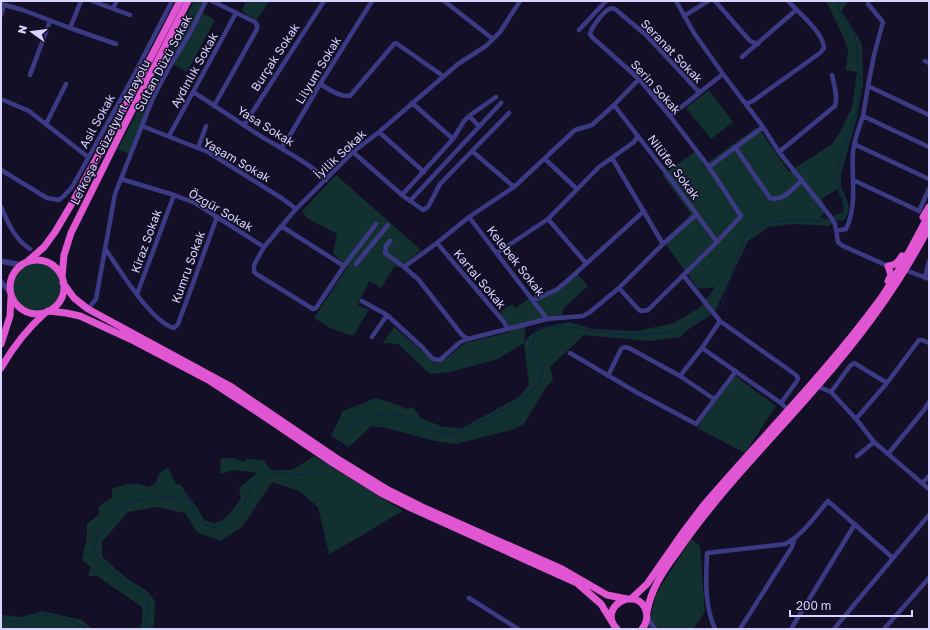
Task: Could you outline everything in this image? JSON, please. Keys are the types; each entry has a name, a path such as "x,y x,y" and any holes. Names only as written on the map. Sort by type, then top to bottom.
{"highway":[{"name":"Lefkoşa - Güzelyurt Anayolu","path":"25,263 44,247 71,205 134,90 180,1"},
{"name":"Lefkoşa - Güzelyurt Anayolu","path":"63,280 64,255 71,233 188,1"},
{"path":"832,362 888,282 891,275 888,266 897,263 929,206"},
{"path":"612,622 612,612 617,603 629,599 647,584 703,506 832,362 882,297 901,266 929,214"},
{"path":"642,629 646,622 649,600 653,588 682,544 717,500 850,348 871,321 905,270 929,227"},
{"path":"1,344 10,316 10,284 12,276 16,270 25,263 35,260 49,263 55,267 74,298 88,309 230,386 322,453"},
{"path":"11,294 18,307 28,313 40,314 54,308 62,296 63,280"},
{"path":"1,368 16,344 25,333 47,312 66,313 80,316 130,339 180,365 232,395 322,453 364,483 409,507 577,583 601,604 617,629"},
{"path":"334,461 422,507 562,569 607,595 617,598 636,600 643,605 647,615"}],"street":[{"path":"70,28 81,1"},
{"path":"92,1 130,15"},
{"path":"113,8 117,1"},
{"name":"Asil Sokak","path":"1,170 53,200 59,200 65,195 72,187 132,79 172,1"},
{"name":"Sultan Düzü Sokak","path":"88,309 96,300 115,194 153,98 190,33 206,1"},
{"path":"212,1 255,22 257,25 257,29 214,106"},
{"name":"Burçak Sokak","path":"244,125 324,1"},
{"name":"Lilyum Sokak","path":"281,148 372,1"},
{"path":"444,1 451,3 493,39"},
{"name":"İyilik Sokak","path":"344,266 316,308 313,309 254,272 254,265 264,247 296,209 353,152 379,132 458,64 486,46 508,22 520,1"},
{"path":"579,30 606,1"},
{"path":"676,1 684,16 723,74 763,127 779,152 830,216 835,224 838,242 843,246 888,266"},
{"path":"684,16 708,1"},
{"path":"715,1 750,41 758,44"},
{"path":"746,104 753,101 820,53 824,48 824,43 816,31 788,1"},
{"path":"1,15 3,4 116,44"},
{"path":"836,231 846,229 851,220 854,197 854,144 863,116 874,55 883,22 868,4"},
{"name":"Serin Sokak","path":"613,8 608,9 591,29 590,34 638,79 670,116 709,167 741,216 717,242"},
{"name":"Seranat Sokak","path":"613,8 646,35 699,92"},
{"path":"742,57 796,10"},
{"name":"Aydınlık Sokak","path":"169,136 236,13"},
{"path":"30,75 50,21"},
{"path":"320,84 345,97 350,96 394,44 409,52 443,76"},
{"path":"670,116 723,74"},
{"path":"779,152 835,106 836,94 832,75"},
{"path":"404,267 469,217 514,187 575,130 592,125 614,105 638,79"},
{"path":"46,124 66,84"},
{"path":"868,86 929,115"},
{"name":"Yasa Sokak","path":"193,92 303,161 320,173 326,180"},
{"path":"402,195 453,139 464,121 496,97"},
{"path":"1,99 29,111 88,157"},
{"path":"412,103 453,139"},
{"path":"410,201 500,103"},
{"name":"Nilüfer Sokak","path":"614,105 717,242"},
{"path":"353,152 402,195 423,210 428,207 440,184 509,113"},
{"path":"469,116 479,126"},
{"path":"863,116 929,147"},
{"name":"Yaşam Sokak","path":"142,126 208,152 284,199 296,209"},
{"path":"198,148 206,126"},
{"path":"709,167 763,127"},
{"path":"379,132 424,172"},
{"path":"497,253 548,219 599,167 634,142 638,136"},
{"path":"854,144 929,179"},
{"path":"736,147 770,198 775,200 782,197 802,180"},
{"path":"472,151 514,187"},
{"path":"612,158 662,244"},
{"path":"545,159 577,189"},
{"name":"Özgür Sokak","path":"121,179 174,195 195,204 264,247"},
{"path":"853,180 919,211 929,189"},
{"name":"Kiraz Sokak","path":"137,294 174,195"},
{"path":"1,207 14,234 30,249"},
{"path":"534,300 556,290 644,211"},
{"path":"362,302 387,316 422,347 433,360 440,360 460,342 468,339 547,319 583,316 619,288 662,244 697,214"},
{"name":"Kumru Sokak","path":"137,294 151,311 169,326 174,328 178,324 217,217"},
{"name":"Kelebek Sokak","path":"469,217 534,300 547,319"},
{"path":"548,219 586,263"},
{"path":"281,226 344,266 376,224"},
{"path":"356,264 388,225"},
{"path":"390,242 386,246 385,253 418,278 462,335 468,339"},
{"path":"619,288 639,310 648,310 717,242"},
{"name":"Kartal Sokak","path":"437,243 504,322 507,328"},
{"path":"106,250 137,294"},
{"path":"1,261 25,263"},
{"path":"905,270 927,279 929,261"},
{"path":"682,275 719,320 796,375 798,378 797,381 781,403"},
{"path":"1,282 11,294"},
{"path":"372,337 387,316"},
{"path":"680,376 702,348 719,320"},
{"path":"856,419 887,384 919,340 929,343"},
{"path":"608,376 621,349 624,347 629,348 680,376 714,399"},
{"path":"702,348 781,403 788,410"},
{"path":"570,353 608,376 696,424 736,371"},
{"path":"831,392 850,366 854,363 887,384"},
{"path":"818,386 831,392 856,419 874,442 929,489"},
{"path":"888,454 929,402"},
{"path":"857,456 874,442"},
{"path":"922,483 929,476"},
{"path":"715,629 708,605 706,580 707,553 785,544 794,540 828,501 893,558"},
{"path":"834,629 929,515"},
{"path":"791,629 855,524"},
{"path":"740,629 792,547 794,540"},
{"path":"884,629 929,578"},
{"path":"469,598 518,629"},
{"path":"647,615 655,629"}],"green space":[{"path":"194,1 204,1 199,11 215,20 187,72 169,62 151,98 129,154 118,149"},
{"path":"246,1 269,1 257,20 242,10"},
{"path":"826,1 849,1 841,11 862,44 863,82 858,113 841,175 841,187 849,206 848,213 843,221 836,220 830,224 831,226 792,224 769,227 748,241 714,313 689,329 680,337 650,341 584,335 550,367 553,380 545,389 524,424 511,430 456,444 435,441 386,428 371,426 349,447 331,436 343,411 376,398 406,409 413,407 421,418 443,427 462,428 519,397 529,385 524,343 498,359 450,372 430,374 398,344 383,343 394,327 436,363 448,357 465,343 510,332 500,312 512,304 516,308 534,295 556,288 575,271 588,286 563,309 562,317 526,325 524,342 533,333 549,326 569,322 592,329 637,331 674,323 701,307 715,287 698,289 664,240 691,214 662,175 696,151 704,165 756,128 762,133 789,172 832,144 842,129 852,107 857,72 846,70 848,50","holes":["837,189 843,202 843,213 836,214 835,216 827,219 820,218 824,213 822,199"]},
{"path":"709,90 733,122 711,139 686,108"},
{"path":"336,175 421,250 399,268 395,265 381,288 369,281 358,305 369,310 353,336 330,328 314,318 348,266 333,254 337,234 307,218 302,211"},
{"path":"31,263 41,263 53,270 60,282 60,292 53,304 41,311 31,311 23,307 16,300 12,292 12,282 16,274 23,267"},
{"path":"733,374 776,406 745,453 697,428"},
{"path":"314,456 403,511 329,554 318,507 299,491 272,482 242,527 220,541 197,532 185,513 157,507 128,512 102,542 102,557 129,580 146,590 155,601 154,625 152,629 138,629 142,622 142,607 97,576 88,576 91,567 82,560 87,538 86,525 99,514 99,506 112,498 112,489 130,484 138,484 147,487 155,484 159,474 168,467 175,483 181,485 205,521 215,523 223,520 230,514 241,498 239,488 257,473 234,470 220,474 221,458 235,458 244,462 247,459 263,460 271,470 292,470"},
{"path":"691,539 700,546 705,612 693,629 647,629 656,594"},
{"path":"42,611 82,620 92,629 1,629 1,612 3,615 22,617"}],"waterway":[{"path":"834,220 838,219 844,214 845,204 838,186 837,170 842,151 857,112 860,80 855,34 840,15 839,1"},
{"path":"714,310 723,303 738,254 748,229 785,221 830,220"},
{"path":"333,452 340,445 346,432 352,424 364,418 383,414 399,415 419,425 439,432 454,433 482,422 527,396 540,381 543,368 534,354 533,345 536,329 562,326 621,334 652,334 682,328 711,312"},
{"path":"144,629 147,617 148,596 134,589 111,570 96,556 93,548 100,532 112,512 129,503 154,496 190,499 194,512 202,523 215,528 227,522 245,502 251,486 262,477 277,472 301,475 320,467 325,460"},
{"path":"1,617 6,620 18,621 53,615 84,626 87,629"}]}
